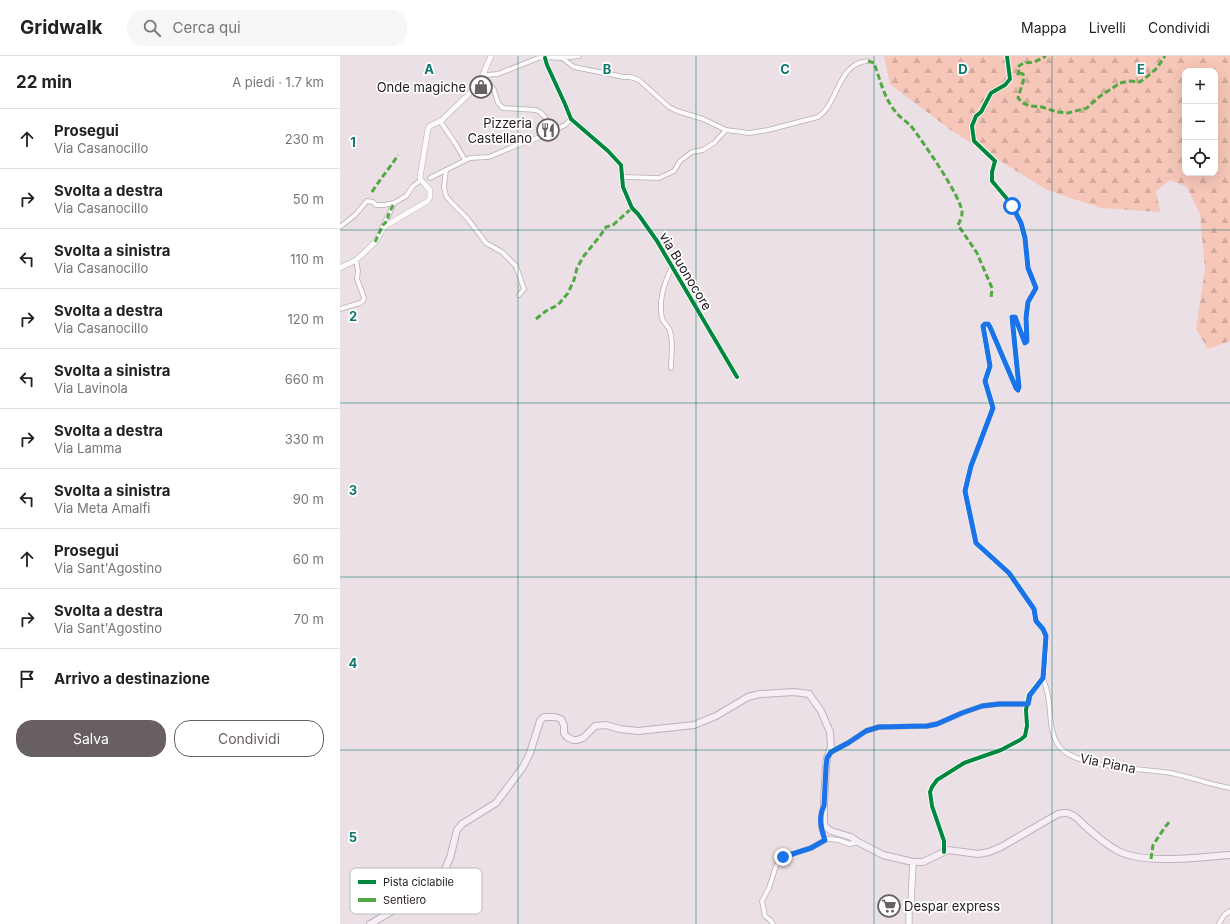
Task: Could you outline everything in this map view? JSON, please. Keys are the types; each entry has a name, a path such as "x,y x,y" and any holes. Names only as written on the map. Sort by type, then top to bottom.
{"main road":[{"path":"445,868 450,858 457,830 462,824 496,803 523,767 530,753 540,721 544,717 555,717 561,719 564,725 564,733 567,737 577,740 582,738 595,726 602,725 638,731 694,725 723,712 748,697 760,694 794,692 808,694 821,711 830,732 831,752 827,758 826,767 824,825 832,831 851,837 883,855 913,862 924,862 944,852 952,850 978,854 989,852 1001,847 1058,814 1066,812 1074,816 1103,842 1120,852 1130,855 1151,859 1230,855"},
{"path":"909,924 913,862"},
{"path":"370,924 387,914"}],"street":[{"path":"340,268 356,260 375,242 385,226 428,201 430,197 430,190 421,180 420,172 427,132 430,126 440,121 474,89 482,78 491,56"},
{"path":"482,78 486,75 498,74 542,57 562,58 579,56"},
{"path":"944,852 944,841 930,797 932,787 937,780 964,763 991,755 1025,736 1027,726 1026,710 1030,695 1043,678 1046,636 1043,629 1036,621 1034,609 1009,573 976,543 965,491 971,466 993,408 985,381 990,366 983,326 988,324 990,327 1003,360 1018,390 1019,387 1012,317 1015,317 1025,343 1027,341 1026,318 1028,302 1036,288 1028,268 1025,238 1021,223 1012,206 992,181 992,172 995,161 974,142 972,126 976,116 981,112 991,93 1005,85 1010,79 1007,56"},
{"name":"via Buonocore","path":"542,57 571,119 617,160 621,166 623,187 632,208 657,241 737,377"},
{"path":"562,58 574,67 639,80 669,107 677,111 703,119 726,130 749,134 822,115 848,71 856,64 868,61"},
{"path":"482,78 484,82 491,86 494,90 498,103 503,108 536,110 545,117"},
{"path":"430,178 464,160 470,158 489,157 543,136 565,125 571,119"},
{"path":"440,121 455,143 464,160"},
{"path":"623,177 659,178 674,171 680,161 692,152 704,150 714,143 726,130"},
{"path":"446,170 444,187 446,196 467,218 486,243 502,252 516,266 524,289 519,295"},
{"path":"340,226 355,215 367,201 373,202 376,205 394,203 406,196 413,186 421,180"},
{"path":"375,242 377,235 388,220 388,216 394,203"},
{"path":"340,309 360,303 364,298 358,279 356,260"},
{"path":"671,368 672,340 670,329 662,320 660,304 665,280 672,267"},
{"name":"Via Piana","path":"1043,678 1048,696 1054,738 1060,749 1070,756 1091,762 1120,767 1171,773 1230,788"},
{"path":"831,752 866,731 879,727 927,726 937,724 982,706 999,704 1028,704"},
{"path":"824,806 820,825 825,840"},
{"path":"773,924 764,916 762,902 769,888 776,866 781,859 788,855 811,848 825,840 836,839 850,844 858,842"},
{"path":"1219,924 1224,915 1230,911"}],"green space":[{"path":"884,56 1230,56 1230,341 1208,349 1196,329 1205,269 1200,214 1187,187 1170,180 1156,191 1160,212 1101,208 1047,190 952,131 890,84"}],"marked path":[{"path":"1017,75 1019,73 1018,67 1021,64 1035,62 1046,56"},
{"path":"1019,73 1023,74 1024,78 1018,98 1023,103 1030,106 1068,113 1087,108 1099,97 1120,83 1130,81 1140,82 1157,68 1165,56"},
{"path":"868,61 874,63 891,106 911,126 941,169 956,195 961,206 962,213 958,225 977,253 992,288 991,299"},
{"path":"372,192 398,155"},
{"path":"375,242 383,225 388,220 388,216 394,203"},
{"path":"536,319 546,311 558,305 568,293 574,280 577,268 583,257 606,227 613,225 632,208"},
{"path":"1151,859 1153,845 1171,820"}],"cycle path":[{"path":"944,852 944,841 932,806 930,792 932,787 937,780 964,763 1001,750 1025,736 1027,726 1026,710 1029,695 1043,678 1044,669 1046,637 1043,629 1036,621 1034,609 1009,573 976,543 965,491 971,466 993,408 985,381 990,366 983,326 988,324 990,327 1018,390 1019,387 1012,317 1015,317 1025,343 1027,341 1026,318 1028,302 1036,288 1028,268 1025,238 1021,223 1013,206 992,181 992,172 995,161 974,141 972,126 976,116 981,112 991,93 1005,85 1010,79 1007,56"},
{"path":"545,58 571,119 608,151 621,165 623,187 632,208 657,241 737,377"}],"place":[{"name":"Onde magiche","path":"481,87"},
{"name":"Pizzeria Castellano","path":"548,130"},
{"name":"Despar express","path":"889,906"}],"route":[{"path":"783,857 811,848 825,840 821,827 821,819 822,808 824,806 827,758 831,752 866,731 879,727 927,726 937,724 982,706 999,704 1028,704 1030,695 1043,678 1046,636 1043,629 1036,621 1034,609 1009,573 976,543 965,491 971,466 993,408 985,381 990,366 983,326 988,324 990,327 1003,360 1018,390 1019,387 1012,317 1015,317 1025,343 1027,341 1026,318 1028,302 1036,288 1028,268 1025,238 1021,223 1012,206"}]}
